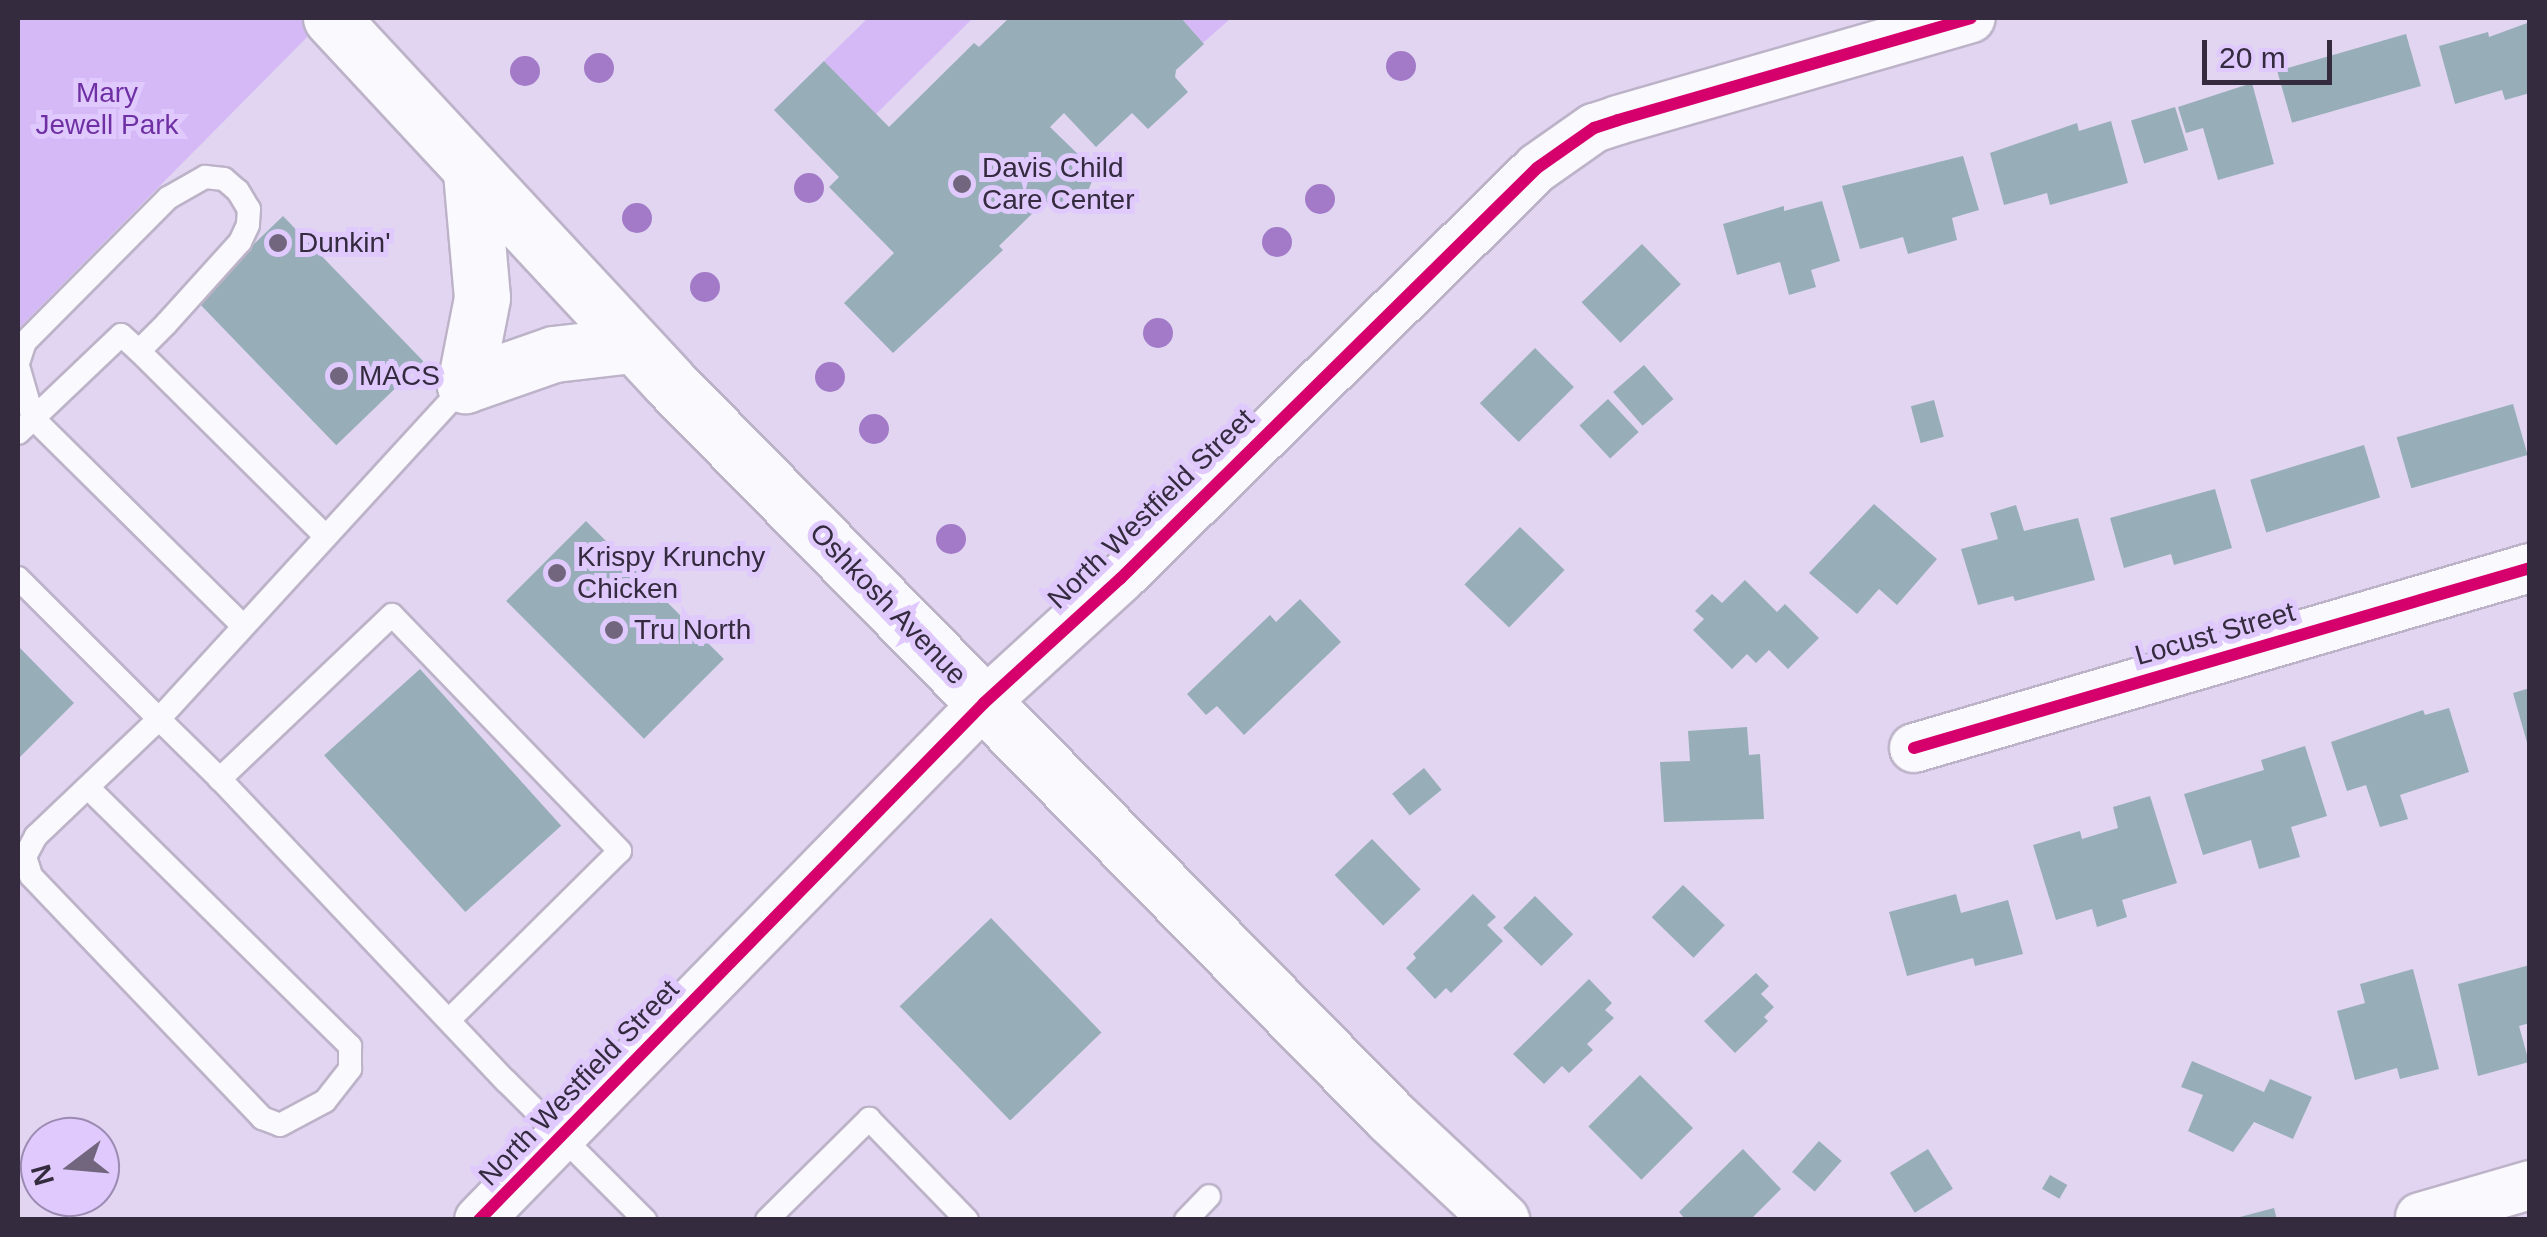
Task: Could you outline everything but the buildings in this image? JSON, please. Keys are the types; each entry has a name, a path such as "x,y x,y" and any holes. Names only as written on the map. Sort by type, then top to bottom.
{"main road":[{"name":"Oshkosh Avenue","path":"331,18 632,345 1390,1117 1501,1220"},
{"path":"470,172 482,298 465,384 554,354 632,345"}],"street":[{"name":"North Westfield Street","path":"480,1220 984,703 1120,579 1537,168 1576,140 1618,120 1972,18"},
{"name":"Locust Street","path":"1914,748 2530,568"},
{"path":"2420,1218 2530,1185"}],"lane":[{"path":"139,352 240,242 248,225 249,209 224,179 205,177 168,198 25,342 18,365 25,425 242,624"},
{"path":"25,425 121,335 325,536"},
{"path":"88,788 350,1046 350,1069 325,1101 280,1124 262,1118 30,876 25,857 36,836 158,719 465,384"},
{"path":"18,578 220,779 645,1220"},
{"path":"220,779 392,615 552,779 620,851 450,1020"},
{"path":"781,1215 869,1120 967,1220"},
{"path":"1186,1220 1209,1196"}],"green space":[{"name":"Mary Jewell Park","path":"18,18 326,18 18,329"},
{"path":"868,18 973,18 876,114 824,61"},
{"path":"1181,18 1231,18 1203,43"}],"cycle path":[{"path":"479,1220 984,703 1120,579 1537,168 1594,128 1971,18"},
{"path":"1914,748 2530,568"}],"place":[{"name":"Davis Child Care Center","path":"962,184"},
{"name":"Dunkin'","path":"278,243"},
{"name":"MACS","path":"339,376"},
{"name":"Krispy Krunchy Chicken","path":"557,573"},
{"name":"Tru North","path":"614,630"}]}
